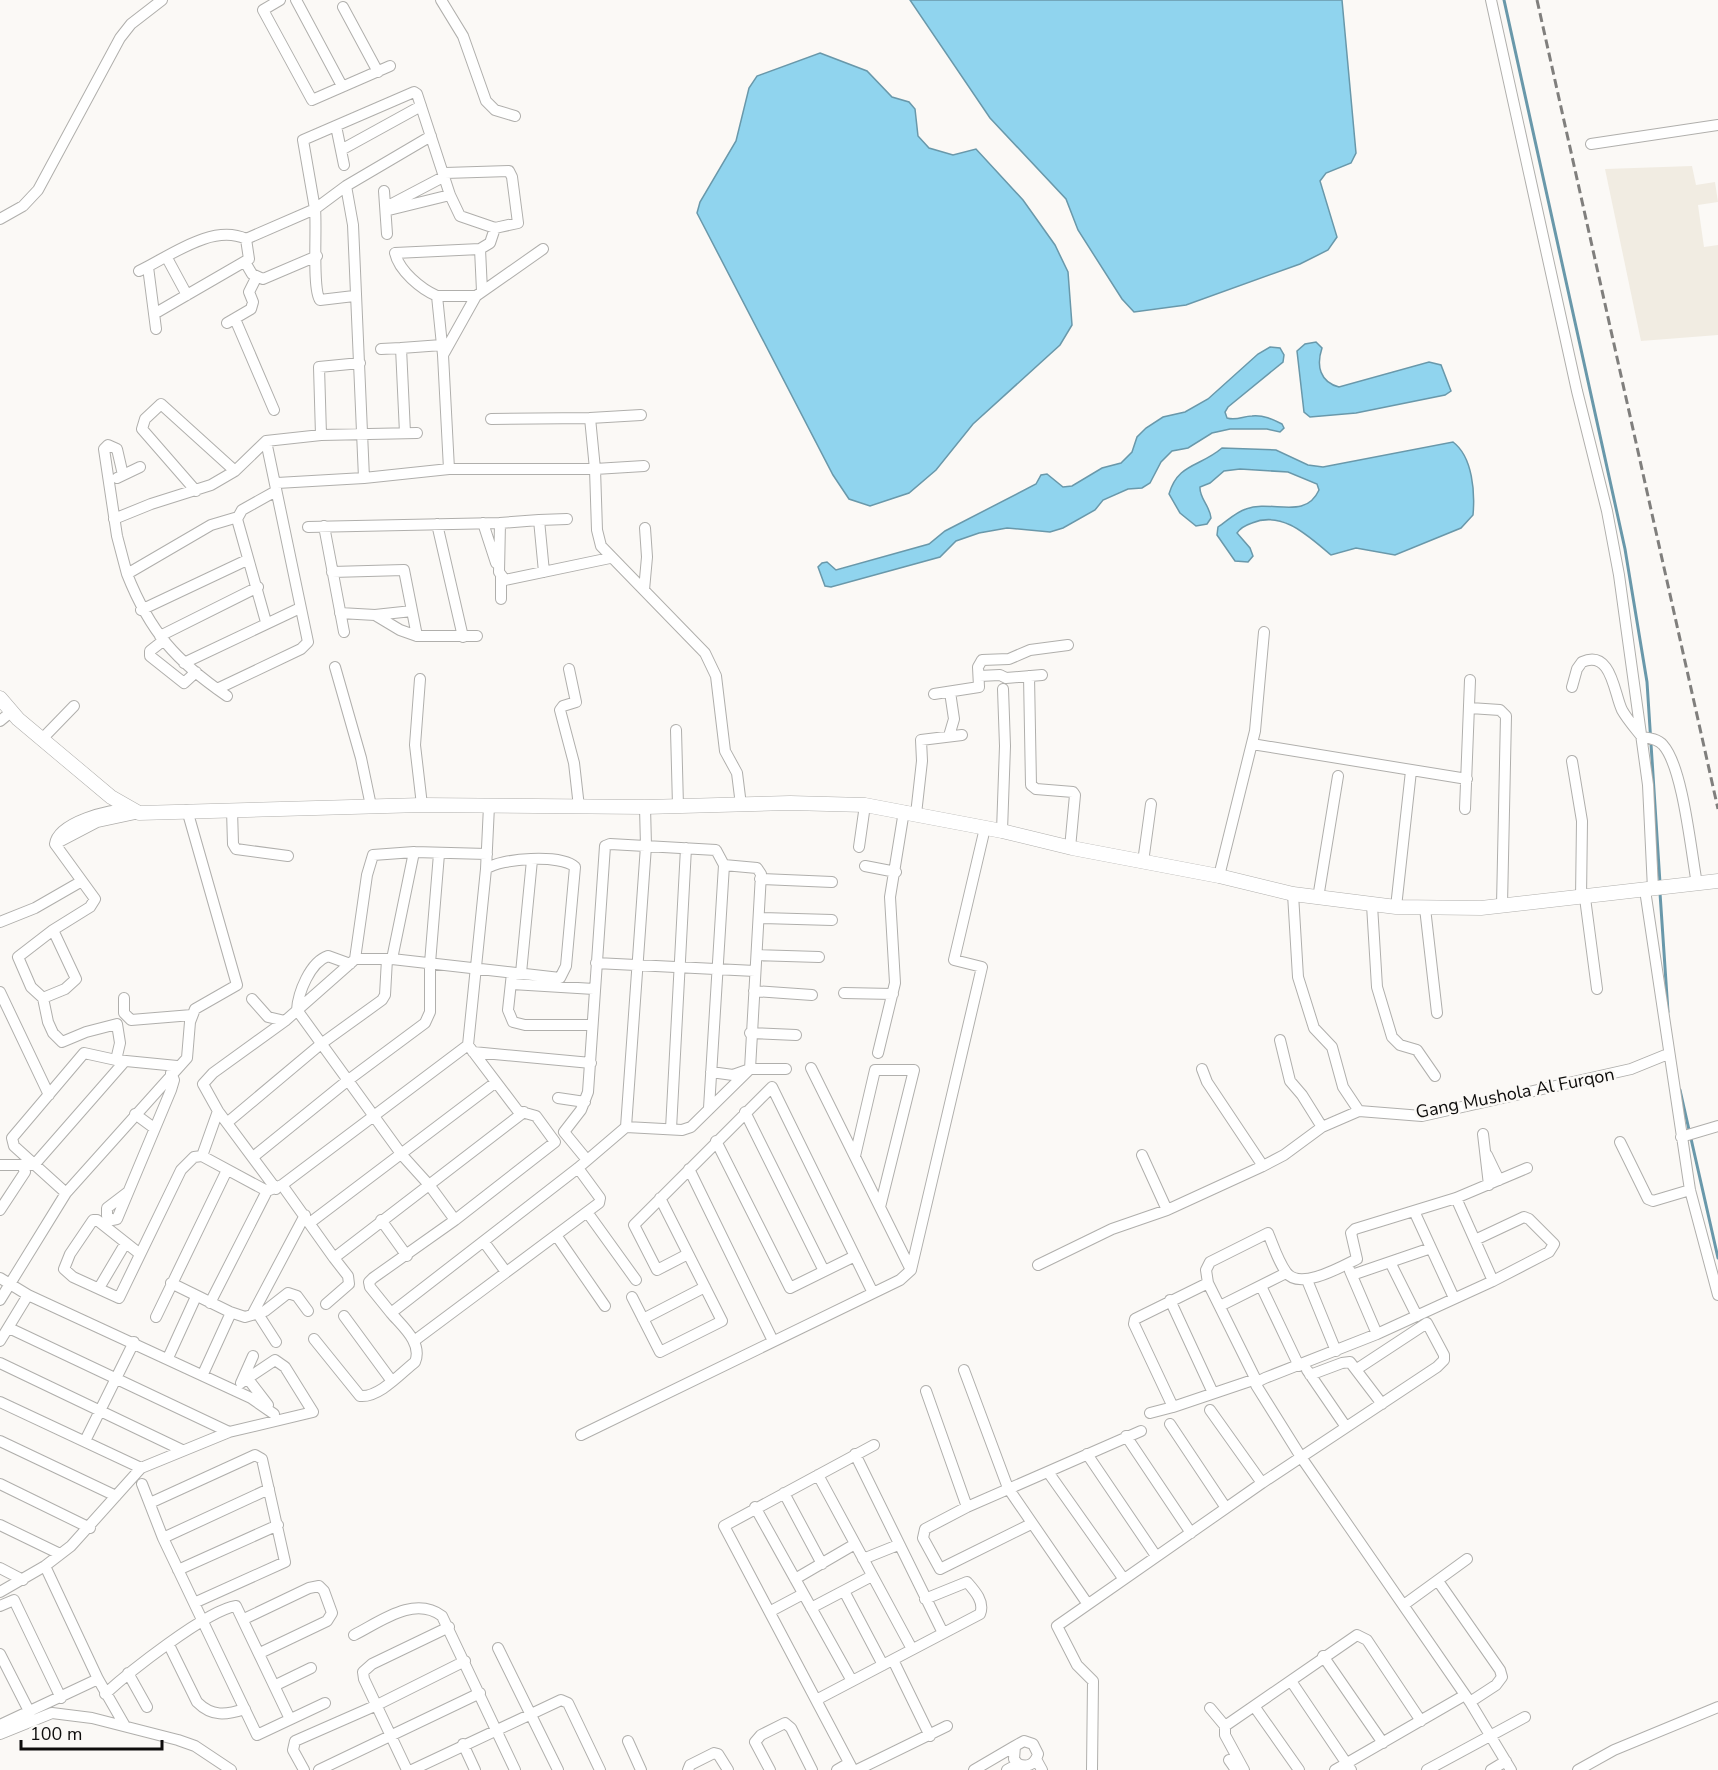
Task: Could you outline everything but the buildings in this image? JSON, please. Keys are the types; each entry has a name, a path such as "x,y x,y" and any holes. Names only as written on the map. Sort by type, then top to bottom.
{"street":[{"path":"0,219 31,199 120,38 130,24 162,0"},
{"path":"280,0 263,10 312,100 390,66"},
{"path":"296,0 342,86"},
{"path":"441,0 462,36 486,101 495,110 515,116"},
{"path":"1491,0 1577,391 1607,511 1636,691 1648,738 1652,889 1668,1054 1688,1135 1690,1190 1718,1295"},
{"path":"343,7 378,72"},
{"path":"355,298 320,300 315,288 317,256 315,210 303,140 414,92 421,106 445,175 450,195 462,218 495,230 519,222 510,172 445,175 386,209"},
{"path":"341,150 421,106"},
{"path":"1591,144 1718,125"},
{"path":"336,126 344,165"},
{"path":"156,329 143,269 192,244 221,234 228,233 246,239 315,210 346,186 431,136"},
{"path":"346,186 353,225 364,478"},
{"path":"384,191 387,234"},
{"path":"386,209 450,195"},
{"path":"479,294 437,296 418,286 397,260 395,254 480,249 490,243 495,230"},
{"path":"154,314 245,262 250,255 246,239"},
{"path":"479,294 480,249"},
{"path":"443,350 479,294 543,249"},
{"path":"245,262 256,278 263,279 317,256"},
{"path":"167,258 187,295"},
{"path":"256,278 249,292 252,307 231,321 274,410"},
{"path":"437,296 443,350 448,469"},
{"path":"114,519 151,504 196,491 235,471 266,441 321,435 411,433 401,348"},
{"path":"381,349 443,350"},
{"path":"321,435 319,367 360,363"},
{"path":"196,491 142,429 145,419 161,404 235,471"},
{"path":"490,419 641,415"},
{"path":"590,418 595,469 597,530 601,546 610,558 705,653 714,669 725,751 736,768 741,805"},
{"path":"217,689 306,645 266,441"},
{"path":"123,475 117,449 108,445 105,449 114,519 127,574 141,610 184,663 227,696"},
{"path":"266,622 258,587 247,560 238,517 242,510 276,487 448,469 595,469 644,466"},
{"path":"109,482 140,467"},
{"path":"127,574 211,525 238,517"},
{"path":"309,527 500,523 567,519"},
{"path":"539,520 544,572"},
{"path":"483,523 500,573 508,580 610,558"},
{"path":"500,523 501,599"},
{"path":"437,524 463,637"},
{"path":"324,526 344,632"},
{"path":"644,590 648,557 645,528"},
{"path":"141,610 247,560"},
{"path":"332,572 404,570 417,636"},
{"path":"196,672 184,683 150,656 150,651 162,638 258,587"},
{"path":"184,663 266,622 300,608"},
{"path":"340,613 375,615 412,611"},
{"path":"375,615 400,630 417,636 477,636"},
{"path":"1219,876 1258,714 1264,632"},
{"path":"934,694 979,687 979,663 982,660 1009,659 1030,650 1068,645"},
{"path":"1572,687 1574,676 1582,662 1592,661 1610,672 1623,711 1648,738 1662,744 1673,765 1697,884"},
{"path":"335,668 361,758 371,806"},
{"path":"569,669 576,702 562,706 560,710 574,763 579,807"},
{"path":"979,676 1042,675"},
{"path":"1029,676 1031,785 1036,789 1073,792 1075,795 1070,848"},
{"path":"420,679 415,745 422,805"},
{"path":"1465,809 1470,680"},
{"path":"1002,831 1005,746 1003,689"},
{"path":"1617,689 1636,691"},
{"path":"949,736 954,719 950,692"},
{"path":"0,698 6,717 42,739 134,811"},
{"path":"42,739 74,706"},
{"path":"1470,708 1500,710 1506,716 1502,905"},
{"path":"676,730 678,806"},
{"path":"879,1053 893,994 894,964 890,915 896,872 922,761 921,740 962,735"},
{"path":"1252,744 1467,779"},
{"path":"1572,761 1582,821 1583,898 1597,989"},
{"path":"1396,908 1411,771"},
{"path":"1318,898 1338,776"},
{"path":"1143,862 1150,804"},
{"path":"120,1028 117,1024 106,1026 62,1042 53,1033 43,998 31,987 18,957 94,903 93,894 55,844 85,824 115,809 134,811 332,810 371,806 422,805 645,807 865,805 910,812 1070,848 1219,876 1293,894 1396,908 1502,905 1583,898 1718,881"},
{"path":"859,847 865,805"},
{"path":"314,1340 360,1396 370,1395 415,1362 418,1356 414,1341 369,1282 407,1256 554,1144 555,1140 536,1116 518,1111 470,1048 475,968 486,869 489,806"},
{"path":"626,1127 646,846 645,807"},
{"path":"0,1300 5,1281 66,1193 189,1052 192,1015 197,1007 234,988 237,982 187,810"},
{"path":"232,810 233,843 236,849 288,856"},
{"path":"581,1435 900,1280 911,1269 982,967 954,960 985,828"},
{"path":"587,1160 564,1132 585,1102 591,1063 591,1024 605,846 610,844 716,850 724,865 709,1108"},
{"path":"671,1129 686,848"},
{"path":"326,1304 349,1284 348,1276 308,1219 275,1188 218,1111 203,1088 204,1081 285,1021 352,961 371,857 376,854 414,852 487,854"},
{"path":"228,1122 321,1044 385,995 390,959 414,852"},
{"path":"253,1157 347,1080 425,1023 430,1012 430,963 439,854"},
{"path":"486,869 497,862 532,860 567,861 575,867 567,958 560,978 515,977"},
{"path":"532,860 508,1010 513,1022 525,1025 591,1024"},
{"path":"391,1313 578,1168 626,1127 671,1129 691,1127 750,1069 750,1033 760,918 760,879 757,868 724,865"},
{"path":"865,866 896,872"},
{"path":"760,879 831,882"},
{"path":"0,922 44,904 82,881"},
{"path":"1038,1265 1112,1229 1167,1210 1263,1166 1284,1155 1322,1127 1359,1111 1343,1088 1332,1047 1314,1028 1300,985 1295,964 1293,894"},
{"path":"1372,905 1377,987 1392,1037 1400,1045 1417,1050 1435,1076"},
{"path":"1425,908 1437,1013"},
{"path":"760,918 832,920"},
{"path":"43,998 65,989 76,979 53,930"},
{"path":"757,955 819,957"},
{"path":"455,1220 374,1118 297,1010 297,999 312,969 321,959 328,956 352,961 390,959 475,968 515,977 594,989"},
{"path":"596,963 755,971"},
{"path":"754,991 812,994"},
{"path":"0,992 49,1095"},
{"path":"844,993 893,994"},
{"path":"124,998 124,1013 127,1018"},
{"path":"252,999 268,1017 285,1021"},
{"path":"127,1018 143,1020 192,1015"},
{"path":"1,1208 28,1166 121,1061 120,1028 127,1018"},
{"path":"750,1033 795,1035"},
{"path":"1280,1040 1290,1081 1302,1095 1322,1127"},
{"path":"210,1303 275,1188 470,1048 591,1063"},
{"path":"66,1193 28,1166 14,1146 12,1138 84,1053 174,1070"},
{"name":"Gang Mushola Al Furqon","path":"1359,1111 1422,1116 1631,1069 1668,1054"},
{"path":"811,1068 911,1269"},
{"path":"711,1072 737,1075 750,1069 786,1069"},
{"path":"1202,1069 1207,1082 1263,1166"},
{"path":"128,1192 171,1090 174,1070"},
{"path":"855,1156 875,1070 914,1070 880,1207"},
{"path":"255,1315 308,1219 402,1155 496,1082"},
{"path":"688,1254 657,1270 634,1225 768,1089 774,1088 873,1293"},
{"path":"558,1098 585,1102"},
{"path":"202,1156 218,1111"},
{"path":"334,1258 524,1112"},
{"path":"745,1112 824,1271"},
{"path":"135,1114 154,1128"},
{"path":"1688,1135 1718,1126"},
{"path":"1483,1134 1487,1155 1485,1160 1494,1183"},
{"path":"716,1141 790,1288 855,1256"},
{"path":"1620,1142 1648,1199 1653,1201 1690,1190"},
{"path":"1142,1155 1167,1210"},
{"path":"140,1254 97,1220 93,1220 70,1254 64,1269 66,1273 119,1298 186,1162 194,1156 202,1156 227,1170 275,1188"},
{"path":"0,1165 11,1163 28,1166"},
{"path":"414,1341 599,1203 600,1198 578,1168"},
{"path":"1377,1334 1352,1261 1351,1233 1355,1229 1456,1198 1527,1168"},
{"path":"689,1169 773,1341"},
{"path":"156,1317 227,1170"},
{"path":"632,1297 660,1353 722,1321 660,1198"},
{"path":"1456,1198 1492,1281"},
{"path":"1414,1211 1454,1298"},
{"path":"586,1212 636,1280"},
{"path":"1357,1369 1422,1318 1454,1298 1549,1252 1554,1245 1530,1219 1524,1216 1475,1240"},
{"path":"381,1220 407,1256"},
{"path":"1352,1261 1307,1280 1294,1279 1286,1273 1268,1233 1210,1262 1206,1270 1208,1283 1257,1380 1257,1388 1301,1457 1405,1604 1505,1760 1491,1770"},
{"path":"556,1235 605,1306"},
{"path":"484,1242 506,1272"},
{"path":"99,1288 125,1244"},
{"path":"1357,1273 1431,1248"},
{"path":"1092,1770 1093,1681 1077,1665 1057,1626 1123,1578 1444,1360 1390,1262"},
{"path":"1220,1306 1286,1273"},
{"path":"1307,1280 1336,1351"},
{"path":"5,1281 28,1294 203,1374 242,1384 276,1416"},
{"path":"171,1283 236,1315 255,1315 288,1293 297,1296 308,1311"},
{"path":"1173,1407 1134,1324 1138,1316 1208,1283"},
{"path":"1261,1286 1301,1365 1346,1427"},
{"path":"643,1319 705,1287"},
{"path":"0,1341 28,1294"},
{"path":"1170,1300 1213,1393"},
{"path":"168,1358 194,1301"},
{"path":"255,1315 276,1342"},
{"path":"344,1316 391,1380"},
{"path":"203,1374 229,1317"},
{"path":"1150,1413 1301,1365 1422,1318"},
{"path":"9,1328 229,1432"},
{"path":"85,1441 134,1342"},
{"path":"242,1384 253,1356"},
{"path":"0,1592 45,1566 90,1528 141,1468 182,1450 276,1416 313,1412 285,1367 273,1359 242,1384"},
{"path":"1310,1375 1350,1362 1382,1404"},
{"path":"0,1363 182,1450"},
{"path":"964,1370 1008,1488 1087,1603"},
{"path":"242,1384 276,1416"},
{"path":"926,1391 967,1507"},
{"path":"2,1408 85,1441 141,1468"},
{"path":"1210,1410 1262,1483"},
{"path":"1170,1424 1226,1508"},
{"path":"1031,1524 944,1568 937,1568 923,1538 925,1529 967,1507 1141,1431"},
{"path":"1126,1436 1191,1533"},
{"path":"0,1441 116,1496"},
{"path":"853,1768 724,1526 754,1507 874,1445"},
{"path":"855,1454 943,1633"},
{"path":"1087,1454 1156,1556"},
{"path":"150,1503 255,1455 262,1459 285,1556 283,1564 194,1603"},
{"path":"1048,1472 1123,1578"},
{"path":"818,1475 912,1649"},
{"path":"142,1484 178,1570 257,1735 325,1703"},
{"path":"0,1485 90,1528"},
{"path":"164,1538 270,1489"},
{"path":"784,1493 822,1564"},
{"path":"754,1507 852,1681"},
{"path":"0,1525 60,1554"},
{"path":"178,1570 278,1525"},
{"path":"795,1579 855,1544"},
{"path":"863,1559 898,1545"},
{"path":"1405,1604 1467,1559"},
{"path":"45,1566 105,1694 125,1726"},
{"path":"0,1568 23,1580"},
{"path":"811,1608 872,1576"},
{"path":"1335,1770 1349,1767 1383,1743 1421,1721 1496,1685 1502,1677 1500,1670 1438,1581"},
{"path":"818,1699 980,1614 982,1604 967,1582 925,1599"},
{"path":"244,1619 309,1588 319,1586 324,1591 332,1613 327,1621 260,1653"},
{"path":"844,1591 930,1736"},
{"path":"771,1611 803,1594"},
{"path":"0,1606 14,1600 61,1698"},
{"path":"105,1694 128,1673 203,1621 236,1606 276,1685 290,1719"},
{"path":"354,1635 405,1610 418,1607 435,1611 449,1627 514,1770"},
{"path":"407,1770 364,1679 364,1669 449,1627"},
{"path":"1225,1725 1291,1681 1323,1656 1357,1635 1364,1636 1421,1721"},
{"path":"169,1645 197,1702 203,1708 216,1714 245,1709"},
{"path":"498,1648 558,1770"},
{"path":"0,1654 30,1713"},
{"path":"1323,1656 1383,1743"},
{"path":"304,1770 293,1747 295,1741 377,1705 465,1661"},
{"path":"276,1685 311,1668"},
{"path":"128,1673 147,1707"},
{"path":"0,1725 30,1713 98,1679"},
{"path":"1291,1681 1349,1767"},
{"path":"319,1770 480,1693"},
{"path":"412,1770 430,1766 464,1744 565,1700 600,1770"},
{"path":"1254,1706 1299,1770"},
{"path":"1578,1770 1614,1750 1718,1707"},
{"path":"1210,1708 1225,1725 1225,1735 1244,1770"},
{"path":"0,1734 52,1713 125,1726 195,1746 231,1770"},
{"path":"1427,1770 1525,1717"},
{"path":"770,1770 755,1742 761,1735 785,1723 791,1728 812,1770"},
{"path":"837,1770 853,1768 930,1736 947,1726"},
{"path":"628,1741 641,1770"},
{"path":"974,1770 1024,1741 1034,1744 1038,1754 1028,1765 1007,1770"},
{"path":"464,1744 475,1770"},
{"path":"1015,1746 1014,1759 1042,1770"},
{"path":"688,1770 690,1765 717,1753 728,1770"},
{"path":"344,1758 349,1770"},
{"path":"1229,1760 1236,1770"}],"shaded area":[{"path":"1692,166 1696,185 1715,182 1718,202 1698,205 1704,247 1718,245 1718,335 1641,341 1605,169"}],"water":[{"path":"910,0 1342,0 1356,153 1351,163 1326,173 1320,181 1337,237 1328,250 1300,264 1186,305 1134,312 1122,299 1078,230 1066,199 990,118"},
{"path":"820,53 867,71 892,97 909,102 915,109 918,136 929,148 953,155 976,149 1023,200 1055,245 1068,272 1072,325 1060,345 973,424 936,470 909,493 870,506 849,499 833,475 697,213 700,202 736,141 749,88 757,76"},
{"path":"1316,342 1322,348 1319,361 1321,372 1333,385 1339,387 1429,362 1441,365 1451,391 1445,395 1356,413 1310,417 1304,412 1297,351 1305,344"},
{"path":"1270,347 1280,348 1284,355 1283,362 1228,407 1225,412 1227,418 1231,419 1256,416 1271,419 1282,424 1284,428 1280,432 1267,429 1230,429 1212,433 1188,448 1172,451 1161,462 1150,483 1142,488 1128,489 1103,500 1095,510 1063,528 1050,532 1007,528 979,533 956,541 940,557 831,587 825,586 818,567 822,563 827,562 836,570 929,544 945,531 1036,484 1041,475 1047,474 1063,487 1072,486 1102,468 1121,463 1132,452 1137,437 1146,428 1163,417 1185,412 1208,399 1258,354"},
{"path":"1453,442 1460,449 1469,466 1474,496 1473,515 1461,528 1395,555 1356,548 1331,555 1295,527 1274,520 1263,520 1246,525 1237,533 1250,548 1253,556 1248,562 1235,561 1217,535 1218,527 1246,509 1305,505 1319,490 1317,484 1288,472 1240,469 1224,471 1210,483 1200,487 1211,518 1207,524 1196,526 1180,513 1169,494 1178,476 1222,448 1276,450 1308,465 1323,467"}],"waterway":[{"path":"1504,0 1625,549 1647,682 1660,883"},
{"path":"1660,893 1668,1012"},
{"path":"1680,1090 1718,1258"}],"railway":[{"path":"1537,0 1718,809"}]}
